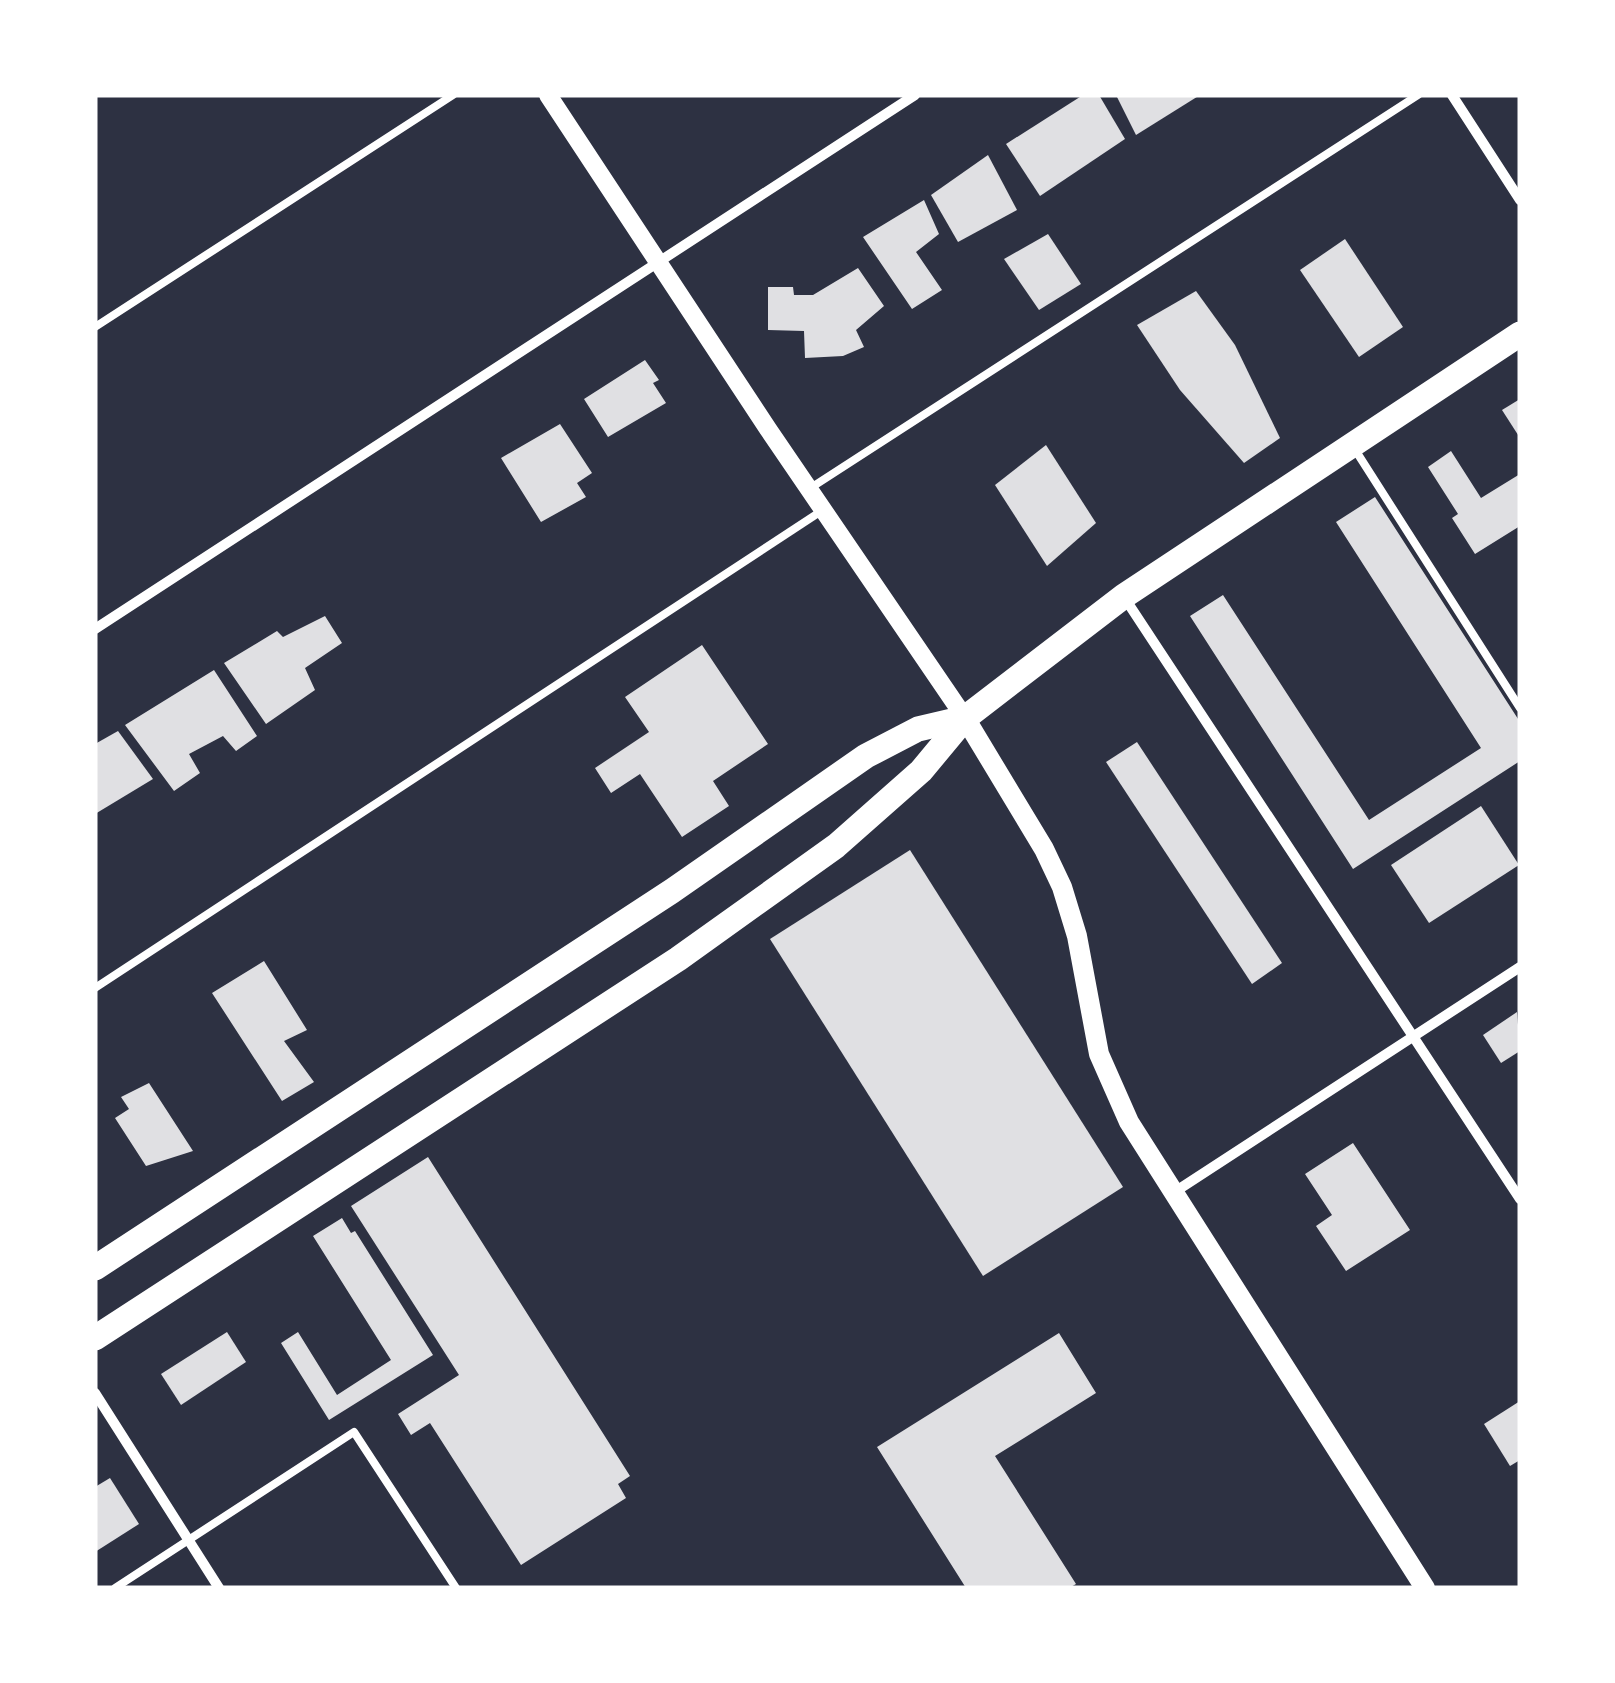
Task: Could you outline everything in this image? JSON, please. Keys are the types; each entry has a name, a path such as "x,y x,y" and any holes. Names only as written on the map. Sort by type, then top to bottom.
{"main road":[{"path":"95,1338 678,959 836,846 921,771 966,718 1124,596 1520,334"},
{"path":"966,718 1062,887 1078,936 1092,1031 1104,1069 1129,1122 1426,1588"},
{"path":"95,1268 655,902 866,756 918,729 966,718"}],"street":[{"path":"548,95 809,490 966,718"},
{"path":"95,629 915,95"},
{"path":"1452,95 1520,200"},
{"path":"1124,596 1520,1200"},
{"path":"1172,1194 1520,968"},
{"path":"95,1393 219,1588"}],"lane":[{"path":"95,327 453,95"},
{"path":"809,490 1418,95"},
{"path":"1351,444 1520,708"},
{"path":"95,988 823,510"},
{"path":"115,1588 354,1432 456,1588"}],"building":[{"path":"1083,95 1099,95 1125,139 1040,196 1006,144"},
{"path":"1116,95 1200,95 1136,135"},
{"path":"988,155 1017,210 958,242 931,195"},
{"path":"924,200 939,234 916,252 942,290 912,309 863,237"},
{"path":"1048,234 1081,284 1039,310 1004,259"},
{"path":"1345,239 1403,327 1359,357 1300,270"},
{"path":"858,268 884,306 856,330 864,347 843,356 805,358 804,331 768,330 768,287 793,287 794,295 813,295"},
{"path":"1196,291 1235,345 1280,438 1244,463 1180,390 1137,325"},
{"path":"645,360 659,380 653,383 666,403 608,437 584,399"},
{"path":"1520,399 1520,438 1502,410"},
{"path":"560,424 592,473 577,483 586,497 541,522 501,458"},
{"path":"1046,445 1096,523 1047,566 995,485"},
{"path":"1451,451 1481,498 1520,474 1520,526 1475,554 1452,518 1458,514 1428,467"},
{"path":"1375,497 1520,722 1520,761 1353,869 1190,616 1223,595 1369,820 1481,748 1336,522"},
{"path":"325,616 342,643 305,668 315,690 266,724 224,663 277,631 283,637"},
{"path":"702,645 768,744 713,781 729,806 682,837 640,774 611,793 595,768 649,732 625,697"},
{"path":"214,670 257,736 236,751 223,736 189,754 200,773 174,791 125,725"},
{"path":"118,731 153,779 95,814 95,744"},
{"path":"1137,742 1282,963 1252,984 1106,762"},
{"path":"1481,806 1519,865 1429,923 1391,865"},
{"path":"910,850 1123,1187 983,1276 770,939"},
{"path":"264,961 307,1030 284,1041 314,1082 282,1101 212,993"},
{"path":"1517,1012 1520,1051 1501,1063 1483,1035"},
{"path":"149,1083 193,1151 146,1166 115,1118 129,1109 121,1097"},
{"path":"1353,1143 1410,1230 1346,1271 1316,1226 1332,1215 1305,1174"},
{"path":"428,1157 630,1476 618,1484 626,1498 521,1565 430,1423 411,1435 398,1414 459,1375 351,1206"},
{"path":"342,1218 351,1233 355,1231 433,1355 329,1420 281,1343 298,1332 337,1395 391,1360 313,1236"},
{"path":"227,1332 246,1362 181,1405 161,1374"},
{"path":"1059,1333 1096,1393 995,1456 1076,1584 1069,1588 966,1588 877,1447"},
{"path":"1520,1401 1520,1460 1510,1466 1484,1424"},
{"path":"110,1478 139,1524 95,1552 95,1487"}]}
